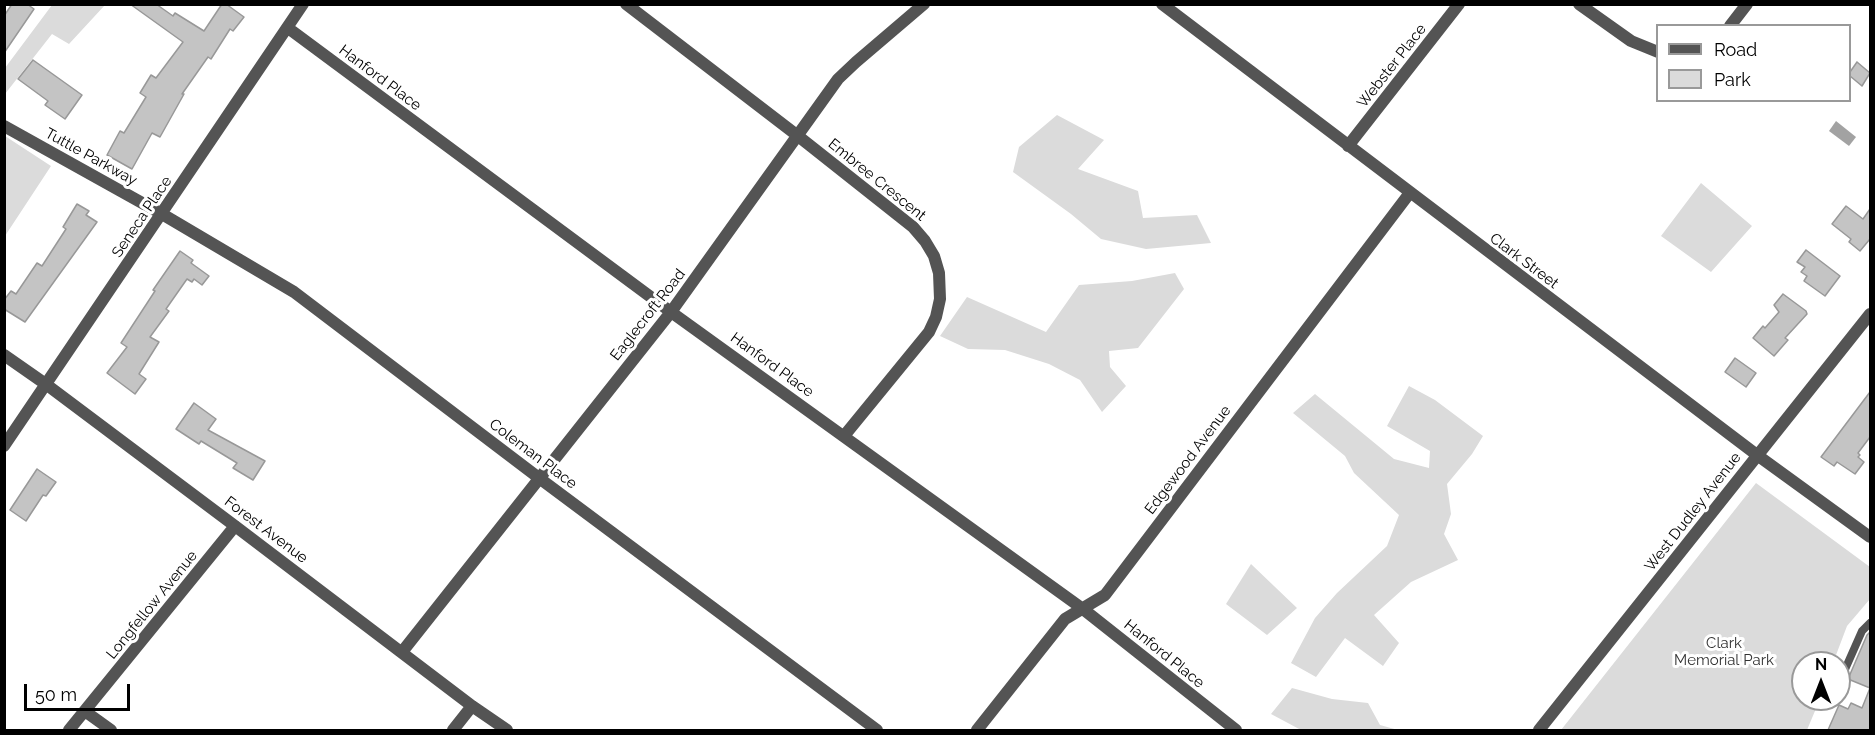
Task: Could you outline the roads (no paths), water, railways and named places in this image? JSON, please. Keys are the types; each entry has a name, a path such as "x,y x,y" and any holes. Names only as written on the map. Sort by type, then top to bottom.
{"street":[{"name":"Seneca Place","path":"4,446 303,4"},
{"name":"Embree Crescent","path":"626,4 913,227 930,248 939,273 940,299 929,333 844,436"},
{"name":"Eaglecroft Road","path":"402,652 671,312 838,79 924,4"},
{"name":"Clark Street","path":"1162,4 1409,194 1870,537"},
{"name":"Webster Place","path":"1348,146 1459,4"},
{"path":"1579,4 1630,41 1656,51"},
{"path":"1732,24 1747,4"},
{"name":"Hanford Place","path":"288,28 671,312 1083,609 1236,730"},
{"name":"Tuttle Parkway","path":"4,126 162,214"},
{"name":"Edgewood Avenue","path":"977,730 1065,619 1105,595 1409,194"},
{"name":"Coleman Place","path":"162,214 294,292 877,730"},
{"name":"West Dudley Avenue","path":"1539,730 1870,314"},
{"name":"Forest Avenue","path":"4,355 507,730"},
{"name":"Longfellow Avenue","path":"69,730 86,712 235,526"},
{"path":"453,730 472,706"},
{"path":"86,712 111,730"}],"lane":[{"path":"1851,656 1862,631 1870,623"}],"park label":[{"name":"Clark Memorial Park","path":"1724,652"}]}
